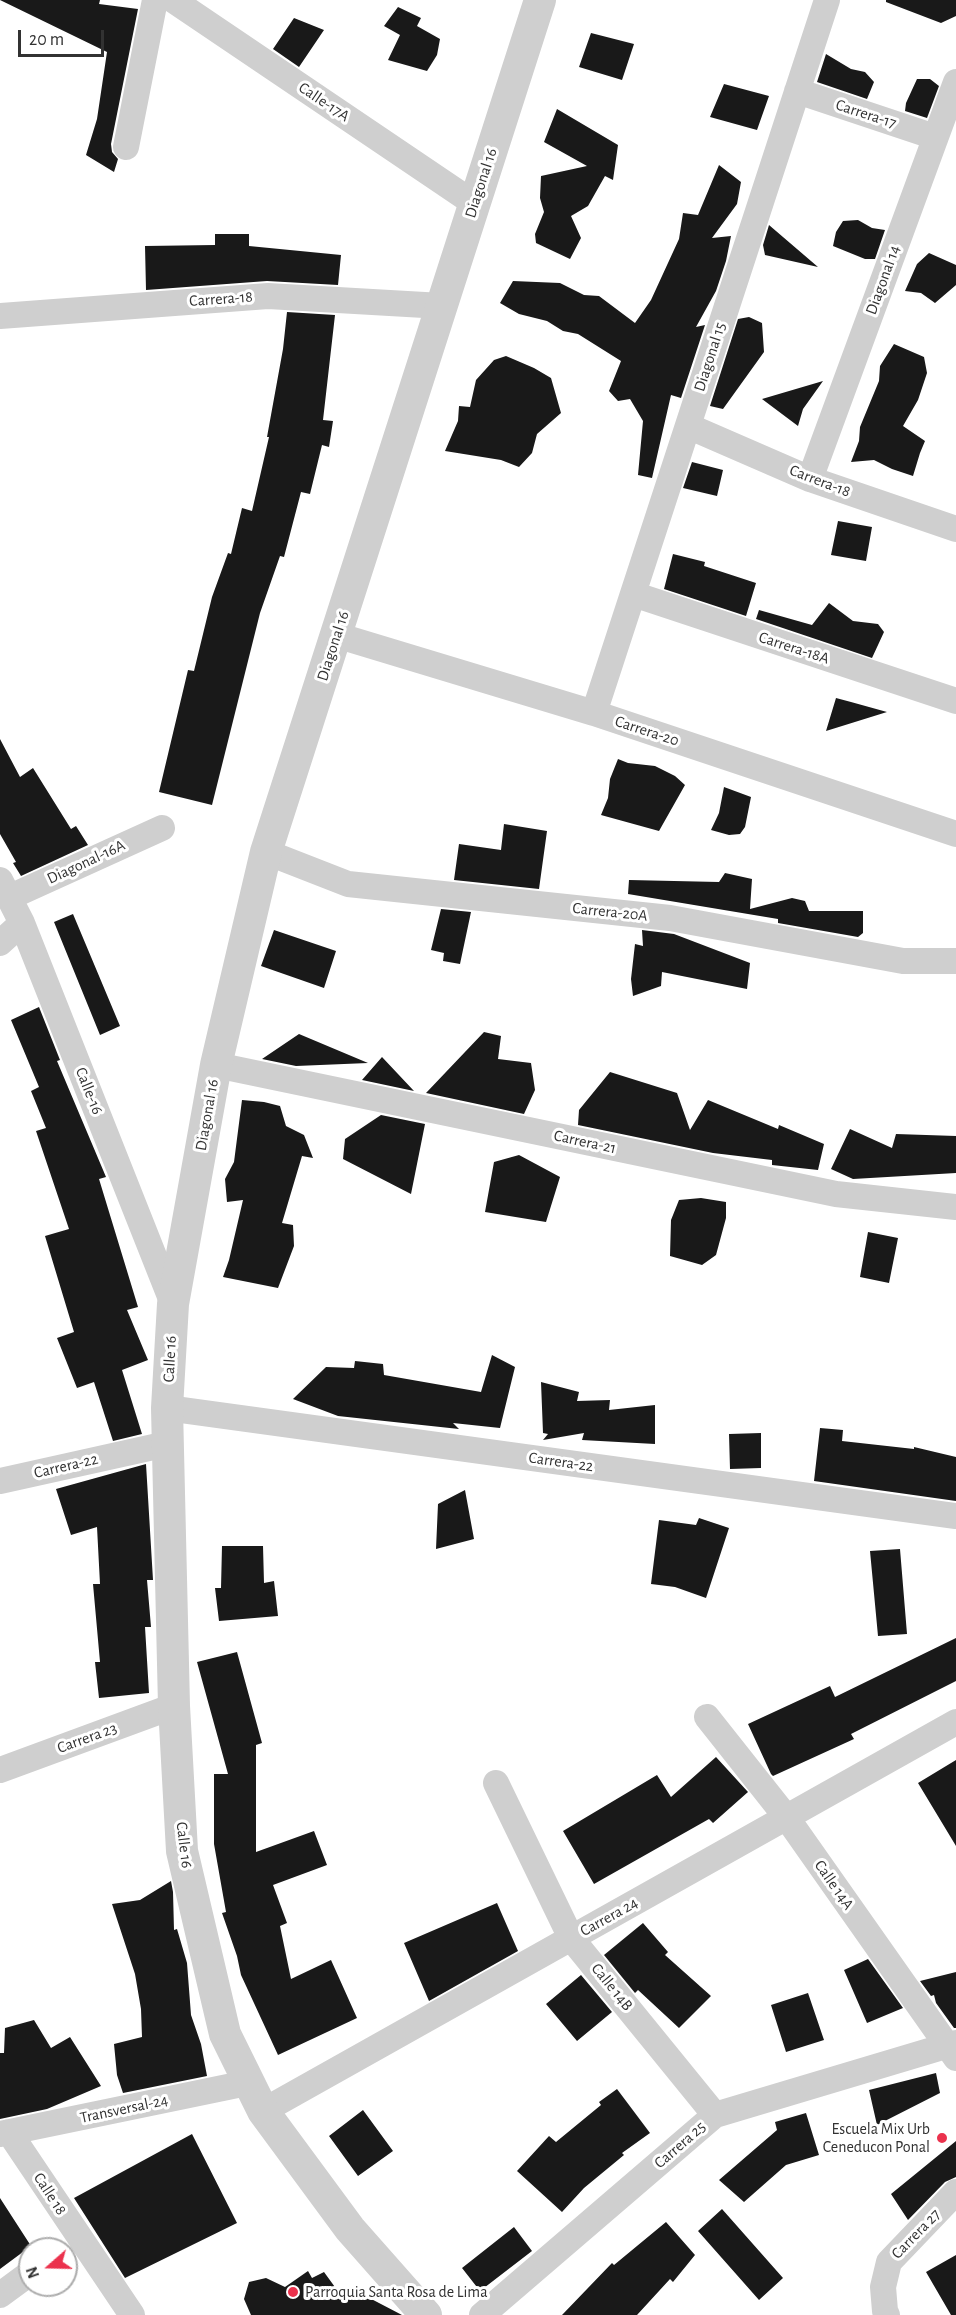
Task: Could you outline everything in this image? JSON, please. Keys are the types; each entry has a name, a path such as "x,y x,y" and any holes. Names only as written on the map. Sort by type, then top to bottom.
{"street":[{"path":"126,147 155,0"},
{"name":"Calle-17A","path":"173,0 475,204"},
{"name":"Diagonal 16","path":"173,1304 216,1065 266,852 540,0"},
{"name":"Diagonal 15","path":"594,713 826,0"},
{"name":"Diagonal 14","path":"810,479 956,82"},
{"name":"Carrera-17","path":"797,91 935,137"},
{"name":"Carrera-18","path":"0,316 268,296 442,306"},
{"name":"Carrera-18","path":"688,426 810,479 956,529"},
{"name":"Carrera-18A","path":"633,594 956,701"},
{"name":"Carrera-20","path":"336,635 594,713 956,834"},
{"name":"Diagonal-16A","path":"5,889 162,828"},
{"name":"Carrera-20A","path":"266,852 348,884 670,918 903,961 956,961"},
{"name":"Calle-16","path":"5,889 22,922 173,1304"},
{"path":"0,943 22,922"},
{"name":"Carrera-21","path":"216,1065 836,1194 956,1207"},
{"name":"Calle 16","path":"173,1304 166,1444 174,1706 182,1851 225,2034 247,2083 263,2111 350,2229 426,2315"},
{"name":"Carrera-22","path":"167,1408 956,1516"},
{"name":"Carrera-22","path":"0,1481 166,1444"},
{"name":"Carrera 23","path":"0,1770 174,1706"},
{"name":"Calle 14A","path":"707,1717 787,1818 953,2049"},
{"name":"Carrera 24","path":"263,2111 956,1722"},
{"name":"Calle 14B","path":"496,1783 571,1938 715,2115"},
{"name":"Carrera 25","path":"482,2315 715,2115 953,2049"},
{"name":"Transversal-24","path":"5,2133 247,2083"},
{"name":"Calle 18","path":"5,2133 66,2237"},
{"name":"Carrera 27","path":"887,2315 883,2287 889,2262 956,2192"},
{"name":"Calle 18","path":"78,2252 132,2315"},
{"path":"0,2295 18,2282"}],"building":[{"path":"0,0 100,0 99,4 138,9 111,144 112,152 118,159 114,172 86,155 97,119 107,52"},
{"path":"886,0 956,0 956,16 941,23 886,2"},
{"path":"398,7 421,18 417,26 440,39 437,55 427,71 388,60 400,35 384,26"},
{"path":"294,18 324,30 299,67 273,49"},
{"path":"591,33 634,44 622,80 579,67"},
{"path":"826,54 851,69 865,72 874,82 867,99 817,82"},
{"path":"917,79 930,79 939,86 927,118 905,111 906,103"},
{"path":"724,84 769,96 757,130 710,117"},
{"path":"557,109 618,145 613,180 605,176 588,206 571,216 581,238 570,259 536,243 535,234 544,212 540,198 541,176 587,166 544,142"},
{"path":"719,165 741,182 737,204 712,238 731,236 726,261 716,291 696,327 705,325 681,398 671,395 652,478 638,475 643,421 630,399 618,401 609,391 621,361 578,334 563,331 547,321 519,314 500,303 513,281 560,283 584,295 599,296 635,323 651,300 679,239 683,213 698,215"},
{"path":"858,220 872,228 885,230 875,259 865,259 833,246 836,232 843,221"},
{"path":"769,225 818,267 765,255 763,245"},
{"path":"215,234 249,234 249,246 341,255 338,285 267,281 146,290 145,246 215,245"},
{"path":"929,253 956,265 956,285 935,303 921,293 905,291 917,264"},
{"path":"287,312 335,315 323,420 333,421 329,447 322,445 310,494 301,492 284,557 280,556 260,613 212,805 159,792 188,670 194,671 212,597 228,553 231,554 242,508 252,511 269,437 267,437 283,349"},
{"path":"749,317 762,323 764,352 723,409 710,406 738,319"},
{"path":"894,344 924,357 927,373 918,400 903,426 925,441 913,476 874,460 851,462 859,441 860,427 879,381 880,366"},
{"path":"506,356 551,378 561,413 537,434 532,453 519,467 501,460 445,451 458,421 459,406 470,407 476,380 494,360"},
{"path":"823,381 803,409 798,426 762,399"},
{"path":"692,462 723,470 717,496 683,488"},
{"path":"838,521 872,527 866,561 831,555"},
{"path":"673,554 705,562 704,566 756,583 746,616 664,589"},
{"path":"829,603 853,621 878,624 884,632 872,658 756,619 759,610 812,625"},
{"path":"836,698 851,702 887,712 826,731"},
{"path":"0,739 20,777 33,768 71,829 76,826 88,845 21,876 0,834"},
{"path":"618,759 628,763 655,766 675,776 685,785 659,831 601,815 608,798 610,779"},
{"path":"724,787 751,797 745,827 740,834 729,835 711,830 719,813"},
{"path":"504,824 547,831 539,889 454,880 459,844 501,850"},
{"path":"725,873 752,879 750,909 792,898 805,901 809,911 863,911 863,933 858,937 778,923 778,919 628,894 629,880 719,882"},
{"path":"441,909 471,912 460,964 443,961 444,953 431,950"},
{"path":"73,914 120,1026 100,1035 54,922"},
{"path":"274,930 336,951 324,988 261,966"},
{"path":"642,930 674,934 750,963 747,989 662,972 661,986 633,996 631,979 635,944 643,946"},
{"path":"39,1007 60,1060 57,1061 106,1177 99,1179 138,1307 127,1310 148,1360 122,1370 142,1434 113,1441 94,1382 77,1388 57,1338 74,1332 45,1236 69,1229 36,1131 46,1128 31,1091 39,1087 11,1020"},
{"path":"484,1032 501,1036 498,1059 531,1063 535,1090 524,1114 426,1093"},
{"path":"299,1034 368,1063 296,1066 262,1059"},
{"path":"382,1057 414,1091 362,1080"},
{"path":"610,1072 677,1093 690,1130 708,1100 778,1129 779,1125 824,1144 818,1170 772,1165 772,1160 713,1153 578,1125 579,1110"},
{"path":"242,1100 280,1106 286,1126 304,1135 313,1158 302,1156 282,1223 293,1225 294,1246 278,1288 223,1277 243,1200 227,1202 225,1179 234,1162"},
{"path":"381,1115 425,1124 411,1194 343,1159 345,1139"},
{"path":"850,1129 892,1148 896,1134 956,1136 956,1173 853,1179 831,1169"},
{"path":"519,1155 560,1177 546,1222 485,1212 494,1162"},
{"path":"701,1198 726,1202 726,1218 716,1255 702,1265 670,1256 671,1220 679,1200"},
{"path":"868,1232 898,1238 889,1283 860,1277"},
{"path":"492,1355 515,1367 500,1428 453,1423 459,1429 338,1416 293,1399 326,1367 354,1368 355,1361 383,1364 384,1375 481,1392"},
{"path":"541,1382 579,1392 577,1401 610,1400 609,1410 655,1405 655,1444 582,1440 584,1433 543,1440 548,1434 543,1433"},
{"path":"820,1428 843,1430 842,1441 914,1449 914,1447 956,1457 956,1501 814,1481"},
{"path":"761,1433 761,1468 730,1469 729,1434"},
{"path":"146,1464 153,1580 147,1580 151,1627 145,1627 149,1693 99,1698 95,1662 100,1662 93,1584 100,1584 97,1527 71,1535 56,1489"},
{"path":"465,1490 474,1539 436,1549 438,1504"},
{"path":"699,1518 729,1528 706,1598 675,1587 651,1584 659,1520 696,1525"},
{"path":"222,1546 263,1546 264,1583 274,1581 278,1616 219,1621 215,1588 221,1588"},
{"path":"900,1549 907,1634 878,1636 870,1551"},
{"path":"956,1638 956,1681 851,1734 854,1739 773,1776 771,1774 748,1724 830,1686 835,1697"},
{"path":"237,1652 262,1743 256,1745 256,1852 314,1831 327,1865 273,1885 287,1923 280,1926 291,1979 331,1960 357,2018 278,2055 241,1975 222,1913 226,1912 214,1844 214,1774 228,1774 197,1662"},
{"path":"716,1757 748,1792 713,1823 709,1819 594,1884 563,1831 657,1775 671,1797"},
{"path":"956,1760 956,1846 918,1783"},
{"path":"171,1881 174,1930 177,1929 187,1963 191,2015 201,2044 207,2076 123,2093 117,2075 114,2044 142,2037 141,2009 135,1974 112,1904 140,1900"},
{"path":"497,1903 518,1951 429,2001 404,1943"},
{"path":"643,1923 668,1952 665,1955 711,1996 679,2028 638,1990 635,1993 604,1955"},
{"path":"868,1959 903,2008 867,2023 844,1970"},
{"path":"956,1972 956,2028 954,2028 936,2003 934,1995 931,1996 920,1981"},
{"path":"581,1975 612,2012 577,2041 546,2004"},
{"path":"808,1993 824,2040 786,2052 771,2005"},
{"path":"34,2020 51,2048 70,2037 101,2086 47,2109 0,2119 0,2053 4,2053 5,2028"},
{"path":"936,2073 940,2093 877,2125 869,2090"},
{"path":"617,2089 650,2133 622,2153 624,2155 584,2188 562,2212 517,2171 549,2136 556,2142 601,2105 599,2102"},
{"path":"363,2110 393,2151 358,2176 329,2136"},
{"path":"806,2113 819,2155 786,2165 744,2202 719,2180 777,2130 775,2122"},
{"path":"192,2134 237,2223 125,2278 74,2198"},
{"path":"956,2141 956,2177 945,2182 908,2220 891,2194"},
{"path":"0,2198 25,2237 18,2237 18,2256 0,2269"},
{"path":"722,2209 783,2278 759,2300 698,2231"},
{"path":"666,2222 695,2255 673,2282 670,2279 637,2315 562,2315 612,2263 614,2265"},
{"path":"514,2227 532,2251 480,2291 462,2268"},
{"path":"956,2255 956,2315 951,2315 926,2272"},
{"name":"Parroquia Santa Rosa de Lima","path":"308,2271 312,2278 324,2272 340,2294 356,2291 402,2315 251,2315 244,2299 249,2282 266,2278 285,2287"}],"place":[{"name":"Escuela Mix Urb Ceneducon Ponal","path":"942,2138"},
{"name":"Parroquia Santa Rosa de Lima","path":"293,2292"}]}
